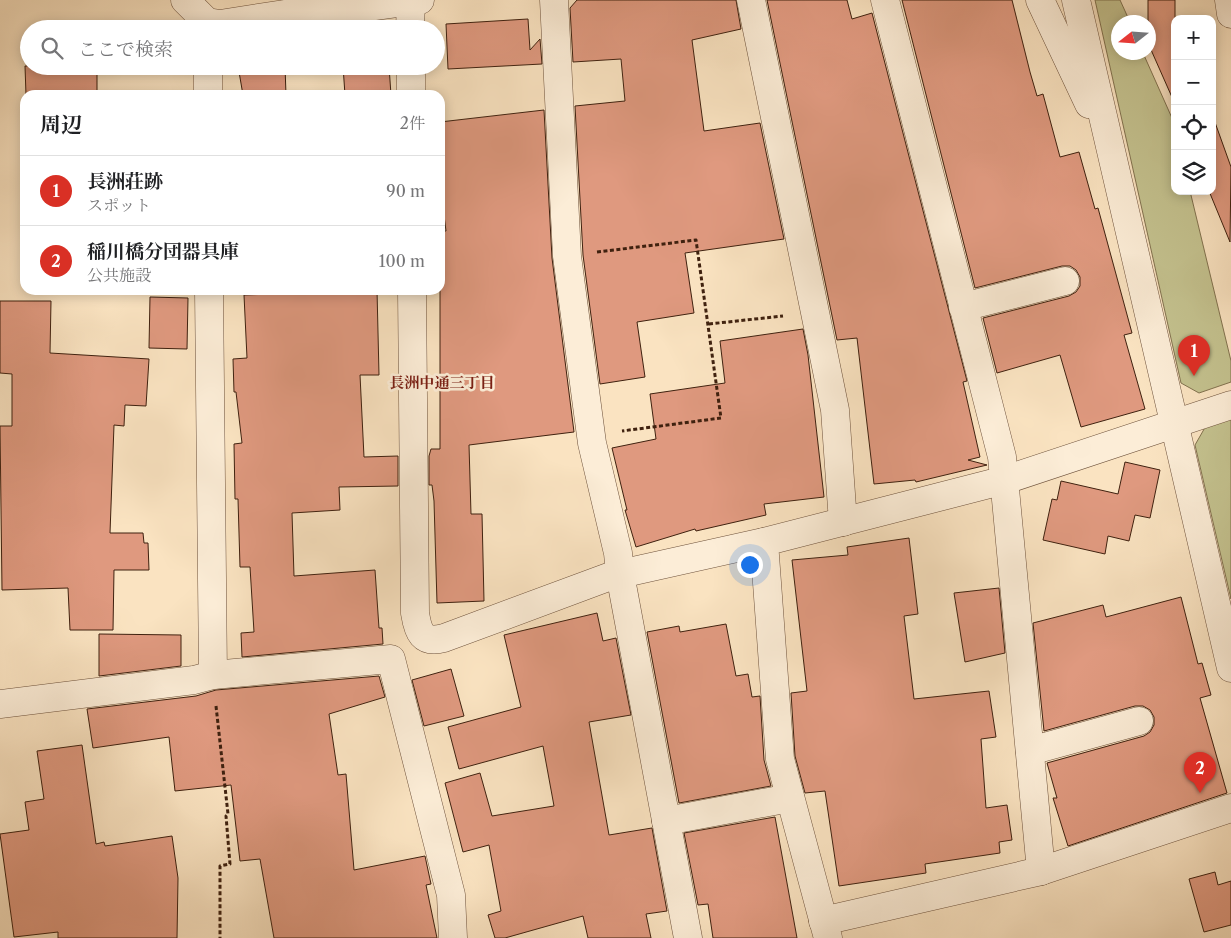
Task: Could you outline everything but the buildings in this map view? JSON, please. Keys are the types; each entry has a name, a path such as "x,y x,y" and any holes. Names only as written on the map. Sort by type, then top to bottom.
{"street":[{"path":"554,0 567,256 592,444 618,553 620,574 688,938"},
{"path":"751,0 835,410 843,522"},
{"path":"885,0 1002,457 1041,871"},
{"path":"1040,0 1113,158"},
{"path":"1076,0 1231,668"},
{"path":"1229,0 1231,14"},
{"path":"246,20 324,8 325,13 416,1 412,20"},
{"path":"195,11 212,20"},
{"path":"208,75 208,90"},
{"path":"411,75 411,90"},
{"path":"963,308 1065,281"},
{"path":"209,295 212,675"},
{"path":"412,295 415,613 417,629 424,637 436,640 620,574 764,542 1005,480 1231,404"},
{"path":"764,542 780,760 826,929 1041,871 1231,808"},
{"path":"0,704 194,680 212,675 391,659 424,637"},
{"path":"391,659 451,895 453,938"},
{"path":"1030,751 1139,722"},
{"path":"666,821 790,798"}],"path":[{"path":"567,256 696,240 709,324 721,418 612,432 592,444"},
{"path":"709,324 815,313"},
{"path":"212,675 228,814 226,816 230,864 220,866 220,938"}],"shaded area":[{"path":"1095,0 1120,0 1127,15 1111,15 1111,60 1146,60 1171,116 1171,195 1191,195 1231,361 1231,382 1199,393 1181,383"},
{"path":"1231,415 1231,599 1195,445 1207,424"}],"place":[{"name":"長洲荘跡","path":"1194,376"},
{"name":"稲川橋分団器具庫","path":"1200,793"}],"district":[{"name":"長洲中通三丁目","path":"442,383"}]}
